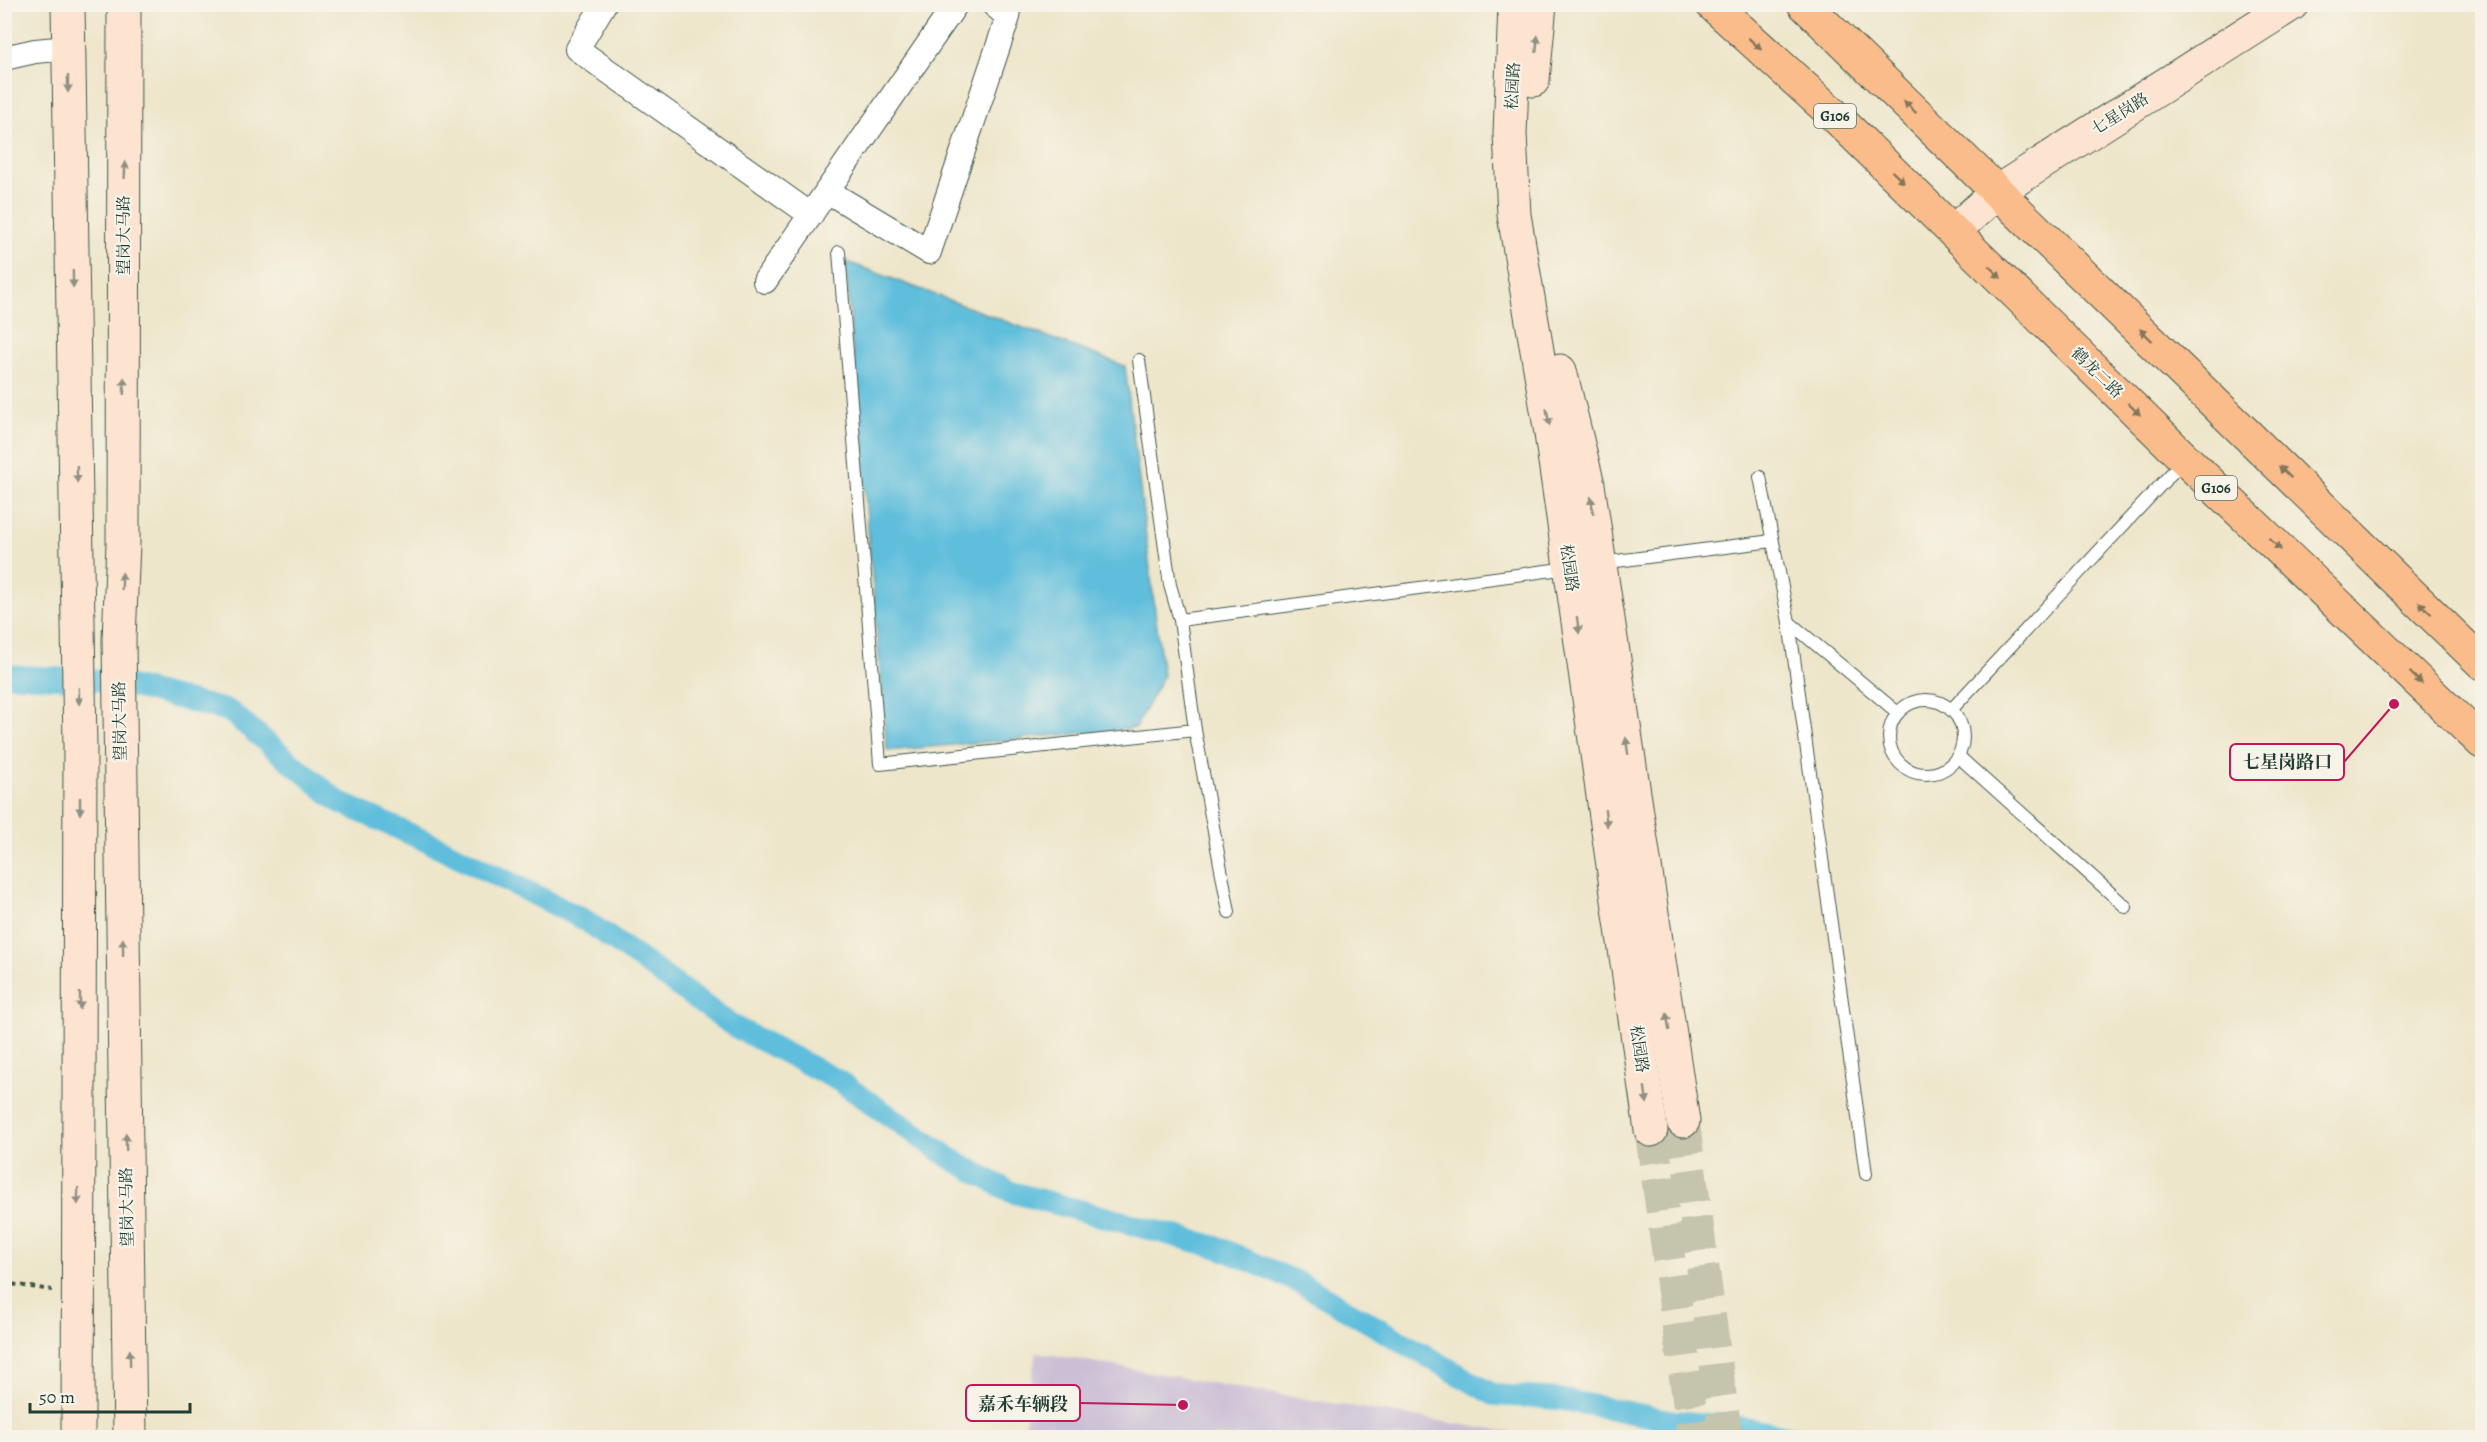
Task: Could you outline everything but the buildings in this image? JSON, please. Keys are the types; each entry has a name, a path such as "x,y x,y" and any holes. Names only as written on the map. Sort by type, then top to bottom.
{"highway":[{"name":"鹤龙二路","path":"1712,4 1833,114 2185,459 2482,742"},
{"path":"1804,4 2482,663"}],"street":[{"path":"68,4 80,747 78,1437"},
{"name":"望岗大马路","path":"124,4 123,543 119,639 130,1437"},
{"path":"604,4 577,49 811,215"},
{"path":"765,281 956,4"},
{"path":"827,191 929,252 1008,17 993,4"},
{"name":"松园路","path":"1515,4 1510,135 1514,215 1550,427 1651,1130"},
{"name":"松园路","path":"1540,4 1527,142 1531,225 1546,311 1588,485 1683,1121"},
{"name":"七星岗路","path":"1954,231 1998,191 2292,4"},
{"path":"4,58 34,51 68,48"}],"lane":[{"path":"839,252 880,764 1195,730"},
{"path":"1139,360 1170,585 1180,620 1195,730 1229,912"},
{"path":"1951,710 2185,459"},
{"path":"1760,477 1789,622 1866,1174"},
{"path":"1601,562 1772,541"},
{"path":"1180,620 1569,568"},
{"path":"1789,622 1898,713"},
{"path":"1918,701 1941,703 1951,710 1959,720 1963,732 1963,744 1958,756 1950,766 1939,772 1914,772 1903,766 1890,747 1889,735 1898,713 1918,701"},
{"path":"1958,756 2126,907"}],"path":[{"path":"4,1283 52,1290"}],"shaded area":[{"path":"1036,1352 1239,1388 1537,1437 1023,1437"}],"water":[{"path":"845,261 1125,366 1163,676 1135,728 887,751"}],"waterway":[{"path":"4,675 110,681 229,711 339,802 441,848 585,920 735,1027 839,1081 950,1158 1011,1192 1220,1248 1302,1284 1494,1395 1559,1399 1674,1421 1740,1427 1797,1438"}],"tunnel":[{"path":"1683,1121 1726,1438"},
{"path":"1651,1130 1694,1438"}],"place":[{"name":"七星岗路口","path":"2394,704"},
{"name":"嘉禾车辆段","path":"1183,1405"}]}
